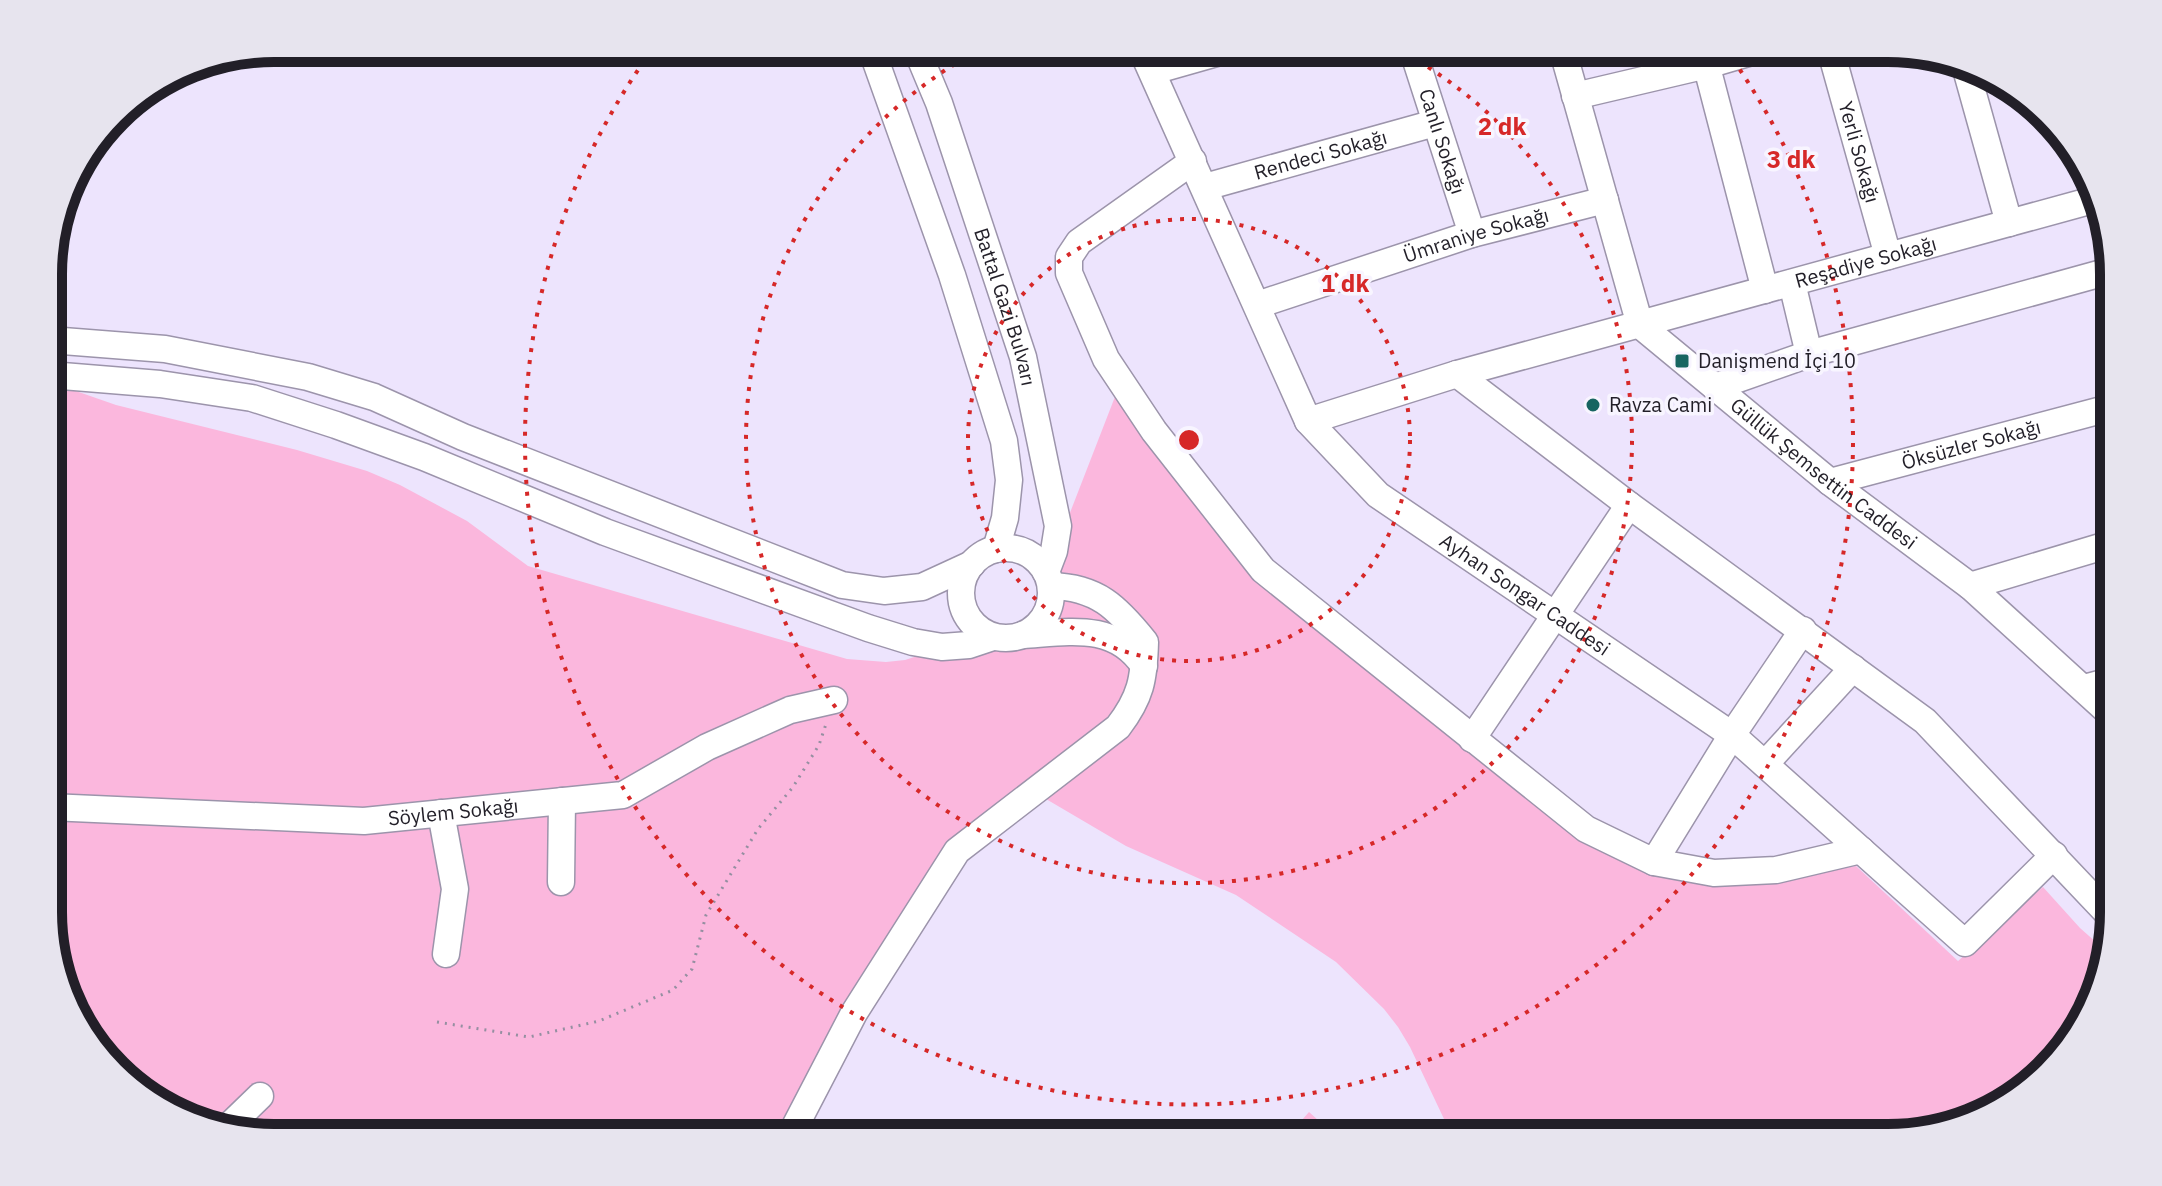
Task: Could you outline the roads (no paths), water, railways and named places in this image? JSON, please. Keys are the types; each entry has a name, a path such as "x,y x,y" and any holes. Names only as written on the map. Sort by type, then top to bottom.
{"street":[{"name":"Battal Gazi Bulvarı","path":"876,62 952,275 1004,441 1009,480 1005,518 996,549"},
{"name":"Battal Gazi Bulvarı","path":"922,62 939,103 1023,357 1058,526 1048,579"},
{"name":"Ayhan Songar Caddesi","path":"1148,62 1308,421 1378,495 1732,735 1965,943 2054,855"},
{"name":"Canlı Sokağı","path":"1416,62 1472,234"},
{"path":"1566,62 1640,325"},
{"path":"1575,96 1686,62"},
{"path":"1707,62 1765,290"},
{"name":"Yerli Sokağı","path":"1834,62 1888,256"},
{"path":"1969,78 2009,223"},
{"name":"Rendeci Sokağı","path":"1205,187 1435,123"},
{"path":"1193,161 1073,249 1069,273 1106,359 1154,431 1263,570 1586,829 1654,862 1714,873 1776,870 1861,850"},
{"name":"Ümraniye Sokağı","path":"1257,305 1472,234 1605,200"},
{"name":"Reşadiye Sokağı","path":"1308,421 1457,374 2087,202"},
{"path":"1715,387 1809,354 2100,274"},
{"path":"1792,283 1809,354"},
{"name":"Güllük Şemsettin Caddesi","path":"1640,325 1830,482 1970,586 2100,703"},
{"path":"62,341 165,349 308,377 374,397 478,443 842,585 884,591 922,587 996,549 1025,552 1037,560 1048,579 1050,601 1046,615 1036,627 1023,635"},
{"path":"1457,374 1629,505 1925,721 2100,905"},
{"path":"62,376 160,384 252,398 424,457 605,532 913,642 942,647 969,645 993,637 1099,633 1134,651 1144,666"},
{"name":"Öksüzler Sokağı","path":"1830,482 2100,410"},
{"path":"1472,739 1629,505"},
{"path":"1970,586 2100,547"},
{"path":"972,564 964,577 961,591 963,606 969,620 993,637"},
{"path":"796,1124 854,1013 957,851 1118,727 1134,707 1142,683 1145,642 1099,595 1048,579"},
{"path":"1654,862 1732,735 1803,630"},
{"path":"1765,764 1853,668"},
{"path":"2084,688 2100,684"},
{"name":"Söylem Sokağı","path":"62,808 364,821 623,795 735,735 790,710 834,700"},
{"path":"561,882 562,801"},
{"path":"441,813 455,889 446,954"},
{"path":"235,1120 260,1096"}],"place":[{"name":"Danişmend İçi 10","path":"1682,361"},
{"name":"Ravza Cami","path":"1593,405"}]}
